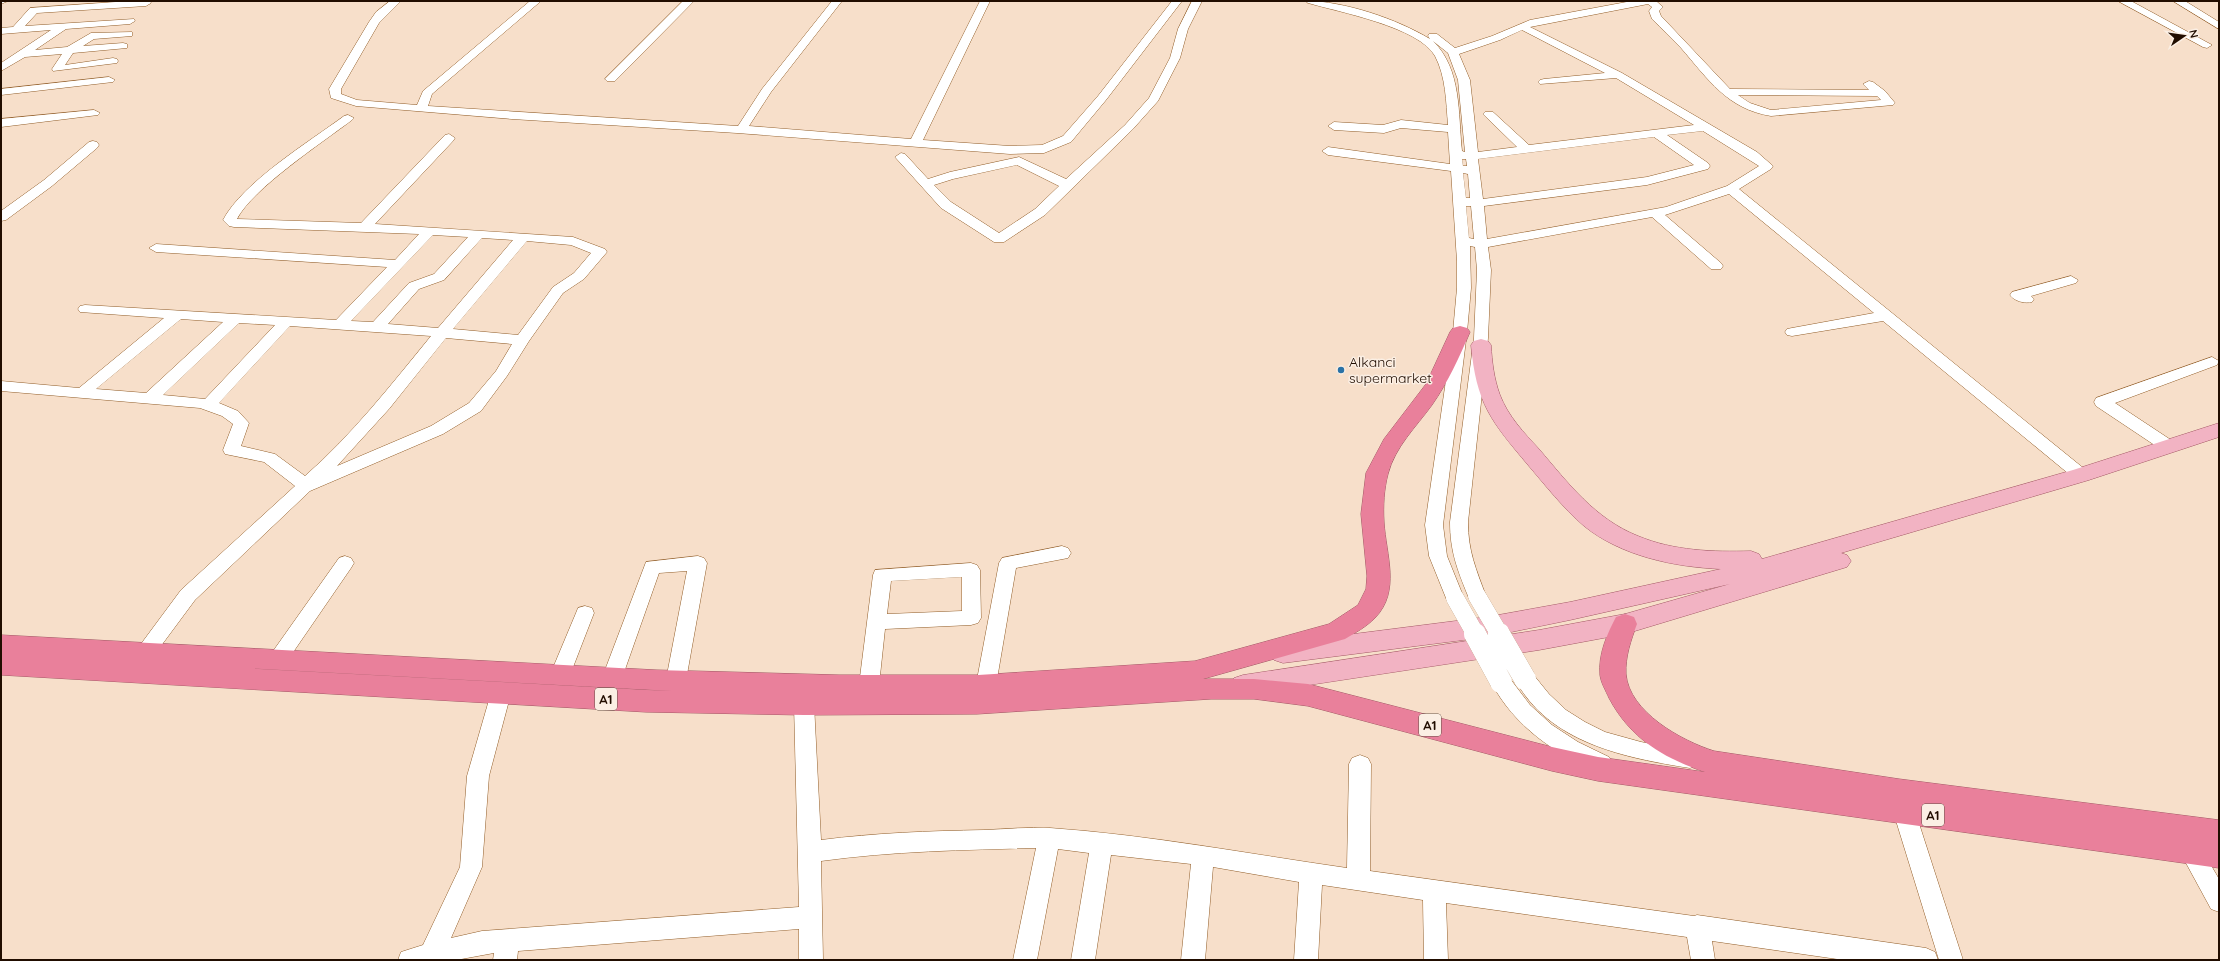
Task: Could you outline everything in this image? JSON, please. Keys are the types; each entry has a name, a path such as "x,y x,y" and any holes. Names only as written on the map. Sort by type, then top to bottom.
{"highway":[{"path":"1203,680 1336,632 1356,622 1370,608 1377,595 1380,579 1373,527 1373,496 1378,472 1388,448 1445,371 1460,332"},
{"path":"1626,624 1613,659 1613,676 1629,712 1658,738 1692,757 1714,763"},
{"name":"A1","path":"1,645 612,678 676,680 869,685 1203,680 1254,689 1308,695 1470,736 1552,759 1646,776 2219,856"},
{"name":"A1","path":"1,665 646,701 804,704 977,703 1203,680"},
{"name":"A1","path":"1714,763 1906,792 2219,833"}],"main road":[{"path":"1480,345 1483,375 1487,390 1496,410 1571,501 1593,521 1619,537 1661,552 1704,560 1766,560 1814,553"},
{"path":"1203,680 1306,649 1487,627 1570,611 1749,570 1814,553 2081,475 2219,430"},
{"path":"1203,680 1361,668 1539,640 1626,624 1746,590 2219,446"}],"street":[{"path":"396,1 380,14 374,22 341,77 334,93 335,96 356,104 1017,150 1044,149 1067,139 1177,1"},
{"path":"421,108 427,93 536,1"},
{"path":"611,79 689,1"},
{"path":"741,130 766,91 837,1"},
{"path":"916,142 931,105 960,54 985,1"},
{"path":"901,157 946,205 1000,240 1040,212 1129,127 1154,99 1174,58 1183,29 1197,1"},
{"path":"1311,1 1417,34 1431,44 1441,57 1448,74 1463,241 1464,288 1460,332 1434,525 1438,556 1455,598 1515,704 1533,723 1554,740 1604,763 1646,776"},
{"path":"1325,1 1406,24 1439,40 1453,52 1464,80 1474,156 1484,270 1480,345 1459,522 1462,558 1477,596 1525,678 1544,703 1559,717 1599,740 1645,752 1714,763"},
{"path":"1600,1 1610,8"},
{"path":"1453,52 1521,26 1649,1 1658,7 1654,11 1656,17 1728,92 1755,110 1771,113 1889,103 1869,84"},
{"path":"2123,1 2214,47"},
{"path":"2178,1 2219,26"},
{"path":"17,29 34,10 91,4 146,3"},
{"path":"4,65 25,54 91,4"},
{"path":"1,31 130,21"},
{"path":"1463,241 1481,244 1669,210 1731,189 1767,166 1763,161 1618,75 1521,26"},
{"path":"113,61 57,69 66,55 91,36 128,34"},
{"path":"1439,40 1480,42"},
{"path":"4,65 123,46"},
{"path":"25,54 66,55"},
{"path":"1544,82 1618,75"},
{"path":"1,92 109,80"},
{"path":"1728,92 1881,94"},
{"path":"1,123 94,114"},
{"path":"1489,114 1528,150"},
{"path":"307,486 437,430 475,407 502,373 522,340 558,290 579,276 600,252 573,240 430,231 234,222 230,220 233,211 240,202 348,118"},
{"path":"1334,126 1384,129 1401,124 1453,129"},
{"path":"1456,154 1474,156 1528,150 1704,126"},
{"path":"1460,202 1478,203 1647,181 1704,166 1656,133"},
{"path":"364,228 449,138"},
{"path":"1,216 48,184 93,145"},
{"path":"1328,151 1475,170"},
{"path":"926,184 950,176 1019,161 1067,185"},
{"path":"1731,189 2081,475"},
{"path":"1655,213 1716,266"},
{"path":"338,326 430,231"},
{"path":"377,327 414,286 438,277 478,234"},
{"path":"144,653 188,595 246,538 307,486 334,460 383,405 442,332 524,237"},
{"path":"156,248 398,264"},
{"path":"2027,299 2017,295 2071,280"},
{"path":"85,309 338,326 377,327 522,340"},
{"path":"82,393 177,315"},
{"path":"1792,332 1885,316"},
{"path":"149,399 234,319"},
{"path":"208,405 286,322"},
{"path":"2168,446 2102,402 2212,362"},
{"path":"1,386 208,405 227,411 235,416 241,423 231,450 269,458 307,486"},
{"path":"986,684 1008,563 1062,553"},
{"path":"278,659 345,563"},
{"path":"612,678 652,567 698,563 676,680"},
{"path":"869,685 876,622 882,575 972,570 971,618 876,622"},
{"path":"560,675 585,613"},
{"path":"420,957 471,867 478,776 501,693"},
{"path":"804,704 810,852 811,960"},
{"path":"1358,879 1360,764"},
{"path":"1904,811 1951,960"},
{"path":"810,852 861,845 923,841 1049,838 1203,855 1358,879 1697,926 1926,960"},
{"path":"1025,960 1049,838"},
{"path":"1083,960 1102,844"},
{"path":"2190,852 2219,901"},
{"path":"1193,960 1203,855"},
{"path":"1306,960 1310,872"},
{"path":"1434,889 1436,960"},
{"path":"420,957 482,942 506,950 810,917"},
{"path":"1697,926 1703,960"}],"place":[{"name":"Alkanci supermarket","path":"1341,370"}]}
